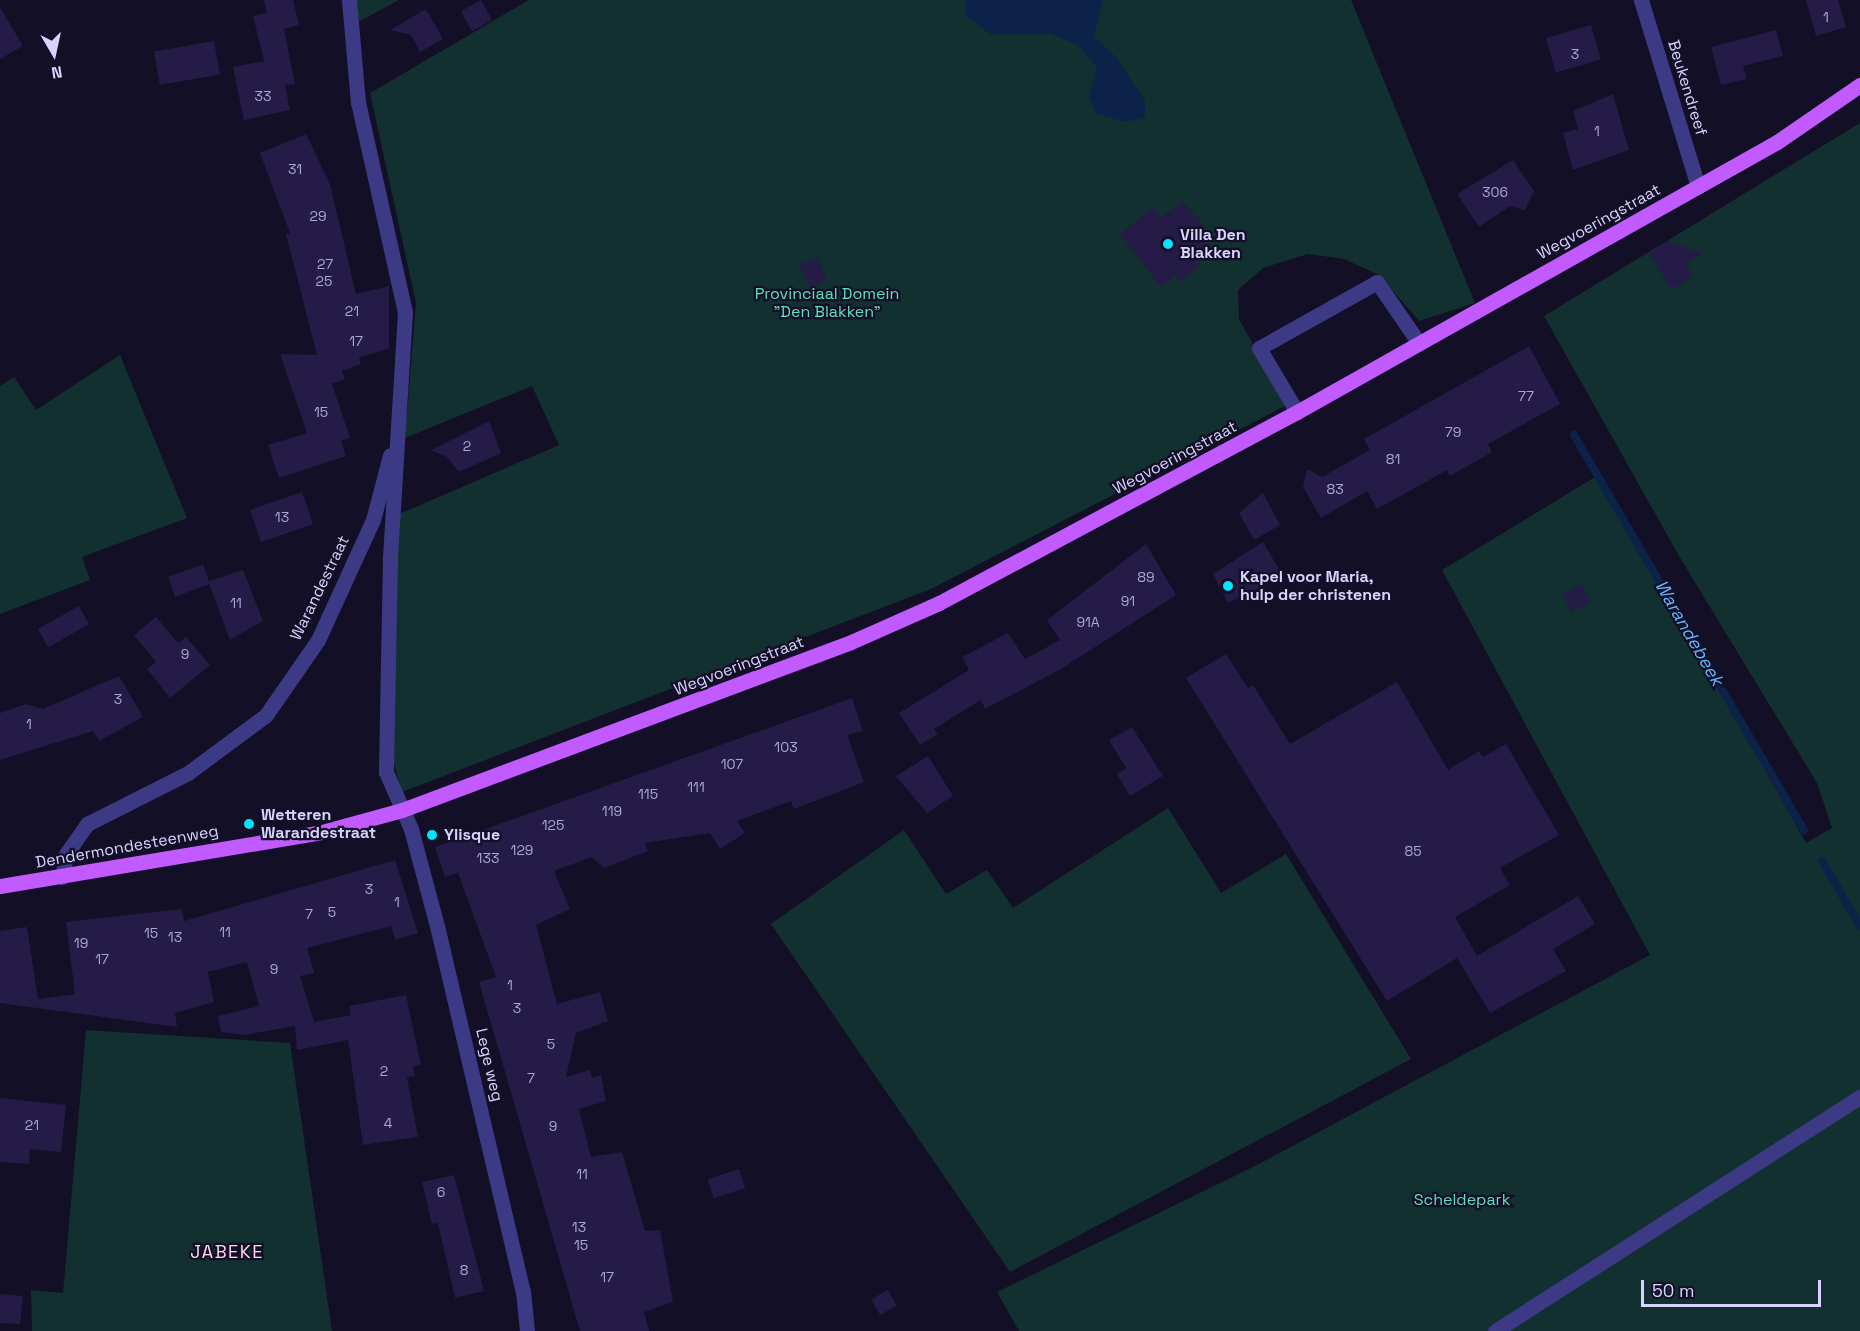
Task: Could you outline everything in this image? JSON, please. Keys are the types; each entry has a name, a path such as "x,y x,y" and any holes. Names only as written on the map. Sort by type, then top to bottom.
{"main road":[{"name":"Wegvoeringstraat","path":"469,787 851,642 939,603 1297,412 1698,187 1860,85"},
{"name":"Dendermondesteenweg","path":"0,886 322,832 402,810 469,787"}],"street":[{"name":"Warandestraat","path":"349,0 358,102 405,312 390,559 386,772 402,810"},
{"name":"Beukendreef","path":"1641,0 1698,187"},
{"path":"1297,412 1259,348 1377,282 1419,343"},
{"name":"Warandestraat","path":"62,877 66,854 87,824 188,773 266,715 318,640 373,519 400,414"},
{"name":"Lege weg","path":"402,810 472,1072 527,1331"},
{"path":"1495,1331 1860,1097"}],"green space":[{"path":"357,0 399,0 358,22"},
{"name":"Provinciaal Domein \"Den Blakken\"","path":"529,0 1351,0 1475,303 1419,321 1379,275 1344,259 1308,254 1263,268 1238,290 1239,319 1287,405 931,589 402,792 389,746 397,515 559,445 532,386 405,438 416,303 370,93"},
{"name":"Scheldepark","path":"1860,123 1860,1331 1019,1331 997,1292 1257,1165 1650,955 1442,570 1600,474 1806,843 1832,828 1817,783 1679,556 1544,316"},
{"path":"120,355 187,518 82,557 90,580 0,614 0,386 14,377 36,410"},
{"path":"1168,808 1221,893 1286,854 1411,1059 1010,1272 771,924 904,830 946,894 987,870 1013,908"},
{"path":"86,1030 290,1043 332,1331 32,1331 31,1290 63,1293"}],"water":[{"path":"966,0 1103,0 1094,37 1116,57 1145,101 1145,118 1125,122 1095,113 1089,96 1097,67 1076,44 1051,34 990,34 966,16"}],"building":[{"path":"264,0 293,0 299,25 284,29 295,84 285,85 290,110 244,120 233,67 264,61 253,16 267,13"},
{"path":"481,0 492,20 472,31 461,11"},
{"path":"1806,0 1838,0 1846,27 1816,36"},
{"path":"0,7 23,46 0,59"},
{"path":"426,9 443,39 420,52 411,35 390,30"},
{"path":"1591,25 1601,60 1556,73 1546,38"},
{"path":"1776,30 1783,56 1743,66 1747,79 1721,85 1711,47"},
{"path":"214,41 220,74 160,85 154,52"},
{"path":"1613,94 1629,150 1573,170 1563,133 1578,129 1573,111"},
{"path":"306,134 330,184 356,294 389,286 389,348 359,358 361,364 342,371 345,379 332,384 350,438 341,441 346,456 279,478 268,445 307,433 280,354 317,355 286,234 290,233 260,153"},
{"path":"1513,160 1534,191 1525,210 1510,206 1479,227 1457,194"},
{"name":"Villa Den Blakken","path":"1183,202 1203,224 1202,237 1211,248 1196,259 1201,265 1181,281 1176,275 1161,287 1120,234 1153,207 1161,217"},
{"path":"1668,241 1702,254 1686,263 1693,276 1671,290 1649,253"},
{"path":"817,257 827,280 809,287 800,264"},
{"path":"1529,346 1560,404 1488,444 1492,452 1450,476 1447,470 1377,509 1367,491 1321,518 1303,487 1307,469 1322,477 1370,450 1364,439"},
{"path":"489,421 501,453 459,472 447,457 431,450"},
{"path":"302,492 313,524 261,542 250,510"},
{"path":"1263,493 1280,525 1254,540 1239,513"},
{"path":"1263,542 1283,576 1228,603 1213,574"},
{"path":"1146,544 1176,595 1061,669 985,709 981,700 934,729 938,734 920,745 899,713 969,670 962,657 1008,633 1025,659 1060,640 1047,620"},
{"path":"203,564 209,581 243,570 263,621 230,640 209,584 175,597 168,577"},
{"path":"1581,584 1591,601 1572,612 1562,595"},
{"path":"79,606 89,624 48,647 38,629"},
{"path":"156,617 178,643 186,637 210,665 170,698 147,669 156,662 134,635"},
{"path":"1226,654 1248,688 1253,685 1290,744 1397,682 1448,770 1479,751 1483,757 1506,744 1559,835 1500,868 1510,885 1455,917 1477,956 1578,896 1595,924 1553,949 1566,971 1490,1013 1457,958 1387,1001 1186,678"},
{"path":"119,676 143,717 99,741 93,731 0,760 0,713 26,704 43,709"},
{"path":"852,698 863,731 847,735 864,782 794,809 791,801 737,821 745,833 720,849 710,833 645,843 648,851 604,868 592,857 554,871 570,909 536,925 557,1004 600,992 608,1021 576,1033 566,1077 590,1070 592,1078 601,1075 606,1101 579,1109 591,1157 622,1152 645,1231 660,1230 673,1302 644,1312 649,1331 580,1331 479,982 496,977 458,873 445,877 435,847"},
{"path":"1132,727 1163,776 1130,796 1117,774 1126,768 1109,740"},
{"path":"928,756 953,796 927,813 896,776"},
{"path":"395,860 418,933 395,940 391,926 307,948 314,973 300,976 314,1022 351,1015 349,1006 406,995 421,1065 413,1066 415,1076 407,1077 418,1137 363,1145 348,1040 297,1050 295,1026 244,1035 221,1032 218,1016 259,1006 247,962 208,972 214,1002 175,1013 177,1027 0,1003 0,931 27,927 38,999 75,994 66,922 182,909 184,921"},
{"path":"0,1098 66,1105 61,1152 30,1149 29,1164 0,1162"},
{"path":"739,1169 745,1188 714,1198 708,1179"},
{"path":"454,1175 484,1291 455,1298 438,1223 432,1224 422,1182"},
{"path":"888,1290 897,1306 880,1315 871,1299"},
{"path":"0,1294 23,1296 20,1324 0,1323"}],"waterway":[{"name":"Warandebeek","path":"1574,435 1804,830"},
{"name":"Warandebeek","path":"1822,861 1860,926"}],"place":[{"name":"Villa Den Blakken","path":"1168,244"},
{"name":"Kapel voor Maria, hulp der christenen","path":"1228,586"},
{"name":"Wetteren Warandestraat","path":"249,824"},
{"name":"Ylisque","path":"432,835"}],"district":[{"name":"JABEKE","path":"227,1252"}]}
